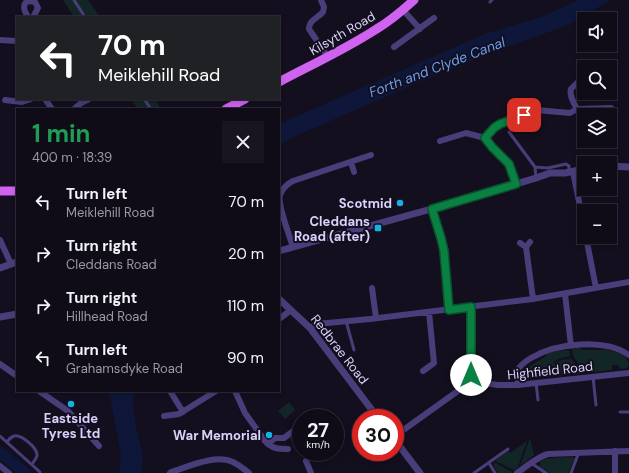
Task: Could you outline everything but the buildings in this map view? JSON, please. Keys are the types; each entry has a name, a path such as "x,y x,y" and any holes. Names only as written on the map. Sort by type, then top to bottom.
{"main road":[{"name":"Kilsyth Road","path":"280,81 347,47 376,30 414,0"},
{"path":"228,108 244,100"},
{"path":"0,191 16,191"}],"street":[{"path":"321,0 324,7 323,12 311,22 309,27 310,31 328,57"},
{"path":"28,16 24,6 26,2 31,1 35,2 38,8 34,16"},
{"path":"403,10 420,29"},
{"path":"394,47 434,18"},
{"path":"0,40 16,41"},
{"path":"485,138 500,124 536,110 570,113 577,109 570,91 577,83"},
{"path":"5,100 22,102 28,100"},
{"path":"75,108 87,100"},
{"path":"21,108 22,102"},
{"path":"440,141 466,133 485,138 509,164 516,184"},
{"path":"293,248 280,203 280,194 284,188 293,182 371,155"},
{"path":"351,162 354,172"},
{"path":"617,166 629,167"},
{"path":"280,251 432,209 550,173 577,171"},
{"path":"571,172 579,204"},
{"path":"432,209 444,251 449,310"},
{"path":"0,240 14,263 0,268"},
{"path":"530,242 526,247 533,299"},
{"path":"520,243 526,247"},
{"path":"587,244 596,288"},
{"path":"310,328 317,324 449,310 533,299 629,282"},
{"path":"372,288 376,318"},
{"path":"565,294 572,346"},
{"name":"Redbrae Road","path":"280,300 310,328 371,409"},
{"path":"404,430 470,381 471,307"},
{"path":"280,318 291,310"},
{"path":"423,371 434,363 428,312"},
{"path":"0,317 16,314"},
{"path":"518,385 517,372 519,368 536,355 549,350 582,344 601,345 617,349 629,355"},
{"path":"0,364 16,375"},
{"name":"Highfield Road","path":"470,381 498,386 518,385 629,373"},
{"path":"40,392 68,411 99,446"},
{"path":"171,392 183,412"},
{"path":"164,416 183,412 214,392"},
{"path":"235,392 245,413 268,444 275,448 288,449"},
{"path":"268,444 275,438 284,438 292,432"},
{"path":"615,451 615,473"},
{"path":"517,473 543,455 548,454 629,451"},
{"path":"404,452 420,473"},
{"path":"170,473 207,461 221,459 234,463 249,473"},
{"path":"306,461 311,473"},
{"path":"0,466 8,473"}],"lane":[{"path":"74,0 84,16"},
{"path":"509,132 535,167 536,178"},
{"path":"535,167 548,168 566,164 569,166 571,172"},
{"path":"346,321 354,350"},
{"path":"593,377 596,406"},
{"path":"536,383 538,400"},
{"path":"620,412 629,412"},
{"path":"7,442 11,437 16,435 21,437 35,449 37,454 32,464"},
{"path":"0,436 40,472"},
{"path":"474,473 508,449"},
{"path":"571,473 579,452"},
{"path":"488,463 496,473"},
{"path":"531,463 546,473"}],"green space":[{"path":"63,0 88,0 99,16 73,16"},
{"path":"132,100 156,100 160,108 137,108"},
{"path":"580,348 582,350 605,349 619,353 625,356 629,364 627,368 619,369 619,365 612,365 612,370 576,374 579,366 572,349"},
{"path":"569,350 569,356 553,362 571,359 577,367 574,374 525,379 522,378 522,372 526,367 527,368 545,357 547,354 551,352"},
{"path":"289,402 294,409 292,409 292,413 285,419 278,411"},
{"path":"530,438 534,455 520,466"},
{"path":"527,441 518,467 514,470 495,461 508,451 510,453"},
{"path":"573,457 575,459 568,473 550,473 540,467 540,462 544,460"},
{"path":"494,462 512,472 498,473 494,467"}],"water":[{"name":"Forth and Clyde Canal","path":"579,0 610,0 590,12 577,12 577,20 571,24 495,51 440,73 291,138 280,144 280,124 485,34 541,17"},
{"path":"109,392 134,392 134,413 143,462 140,473 119,473 121,455"}],"waterway":[{"path":"0,452 25,473"}],"place":[{"name":"Scotmid","path":"400,203"},
{"name":"Cleddans Road (after)","path":"378,228"},
{"name":"Eastside Tyres Ltd","path":"71,404"},
{"name":"War Memorial","path":"269,435"}],"route":[{"path":"471,375 471,307 449,310 444,251 432,209 516,184 509,164 485,138 500,124 524,115"}]}
